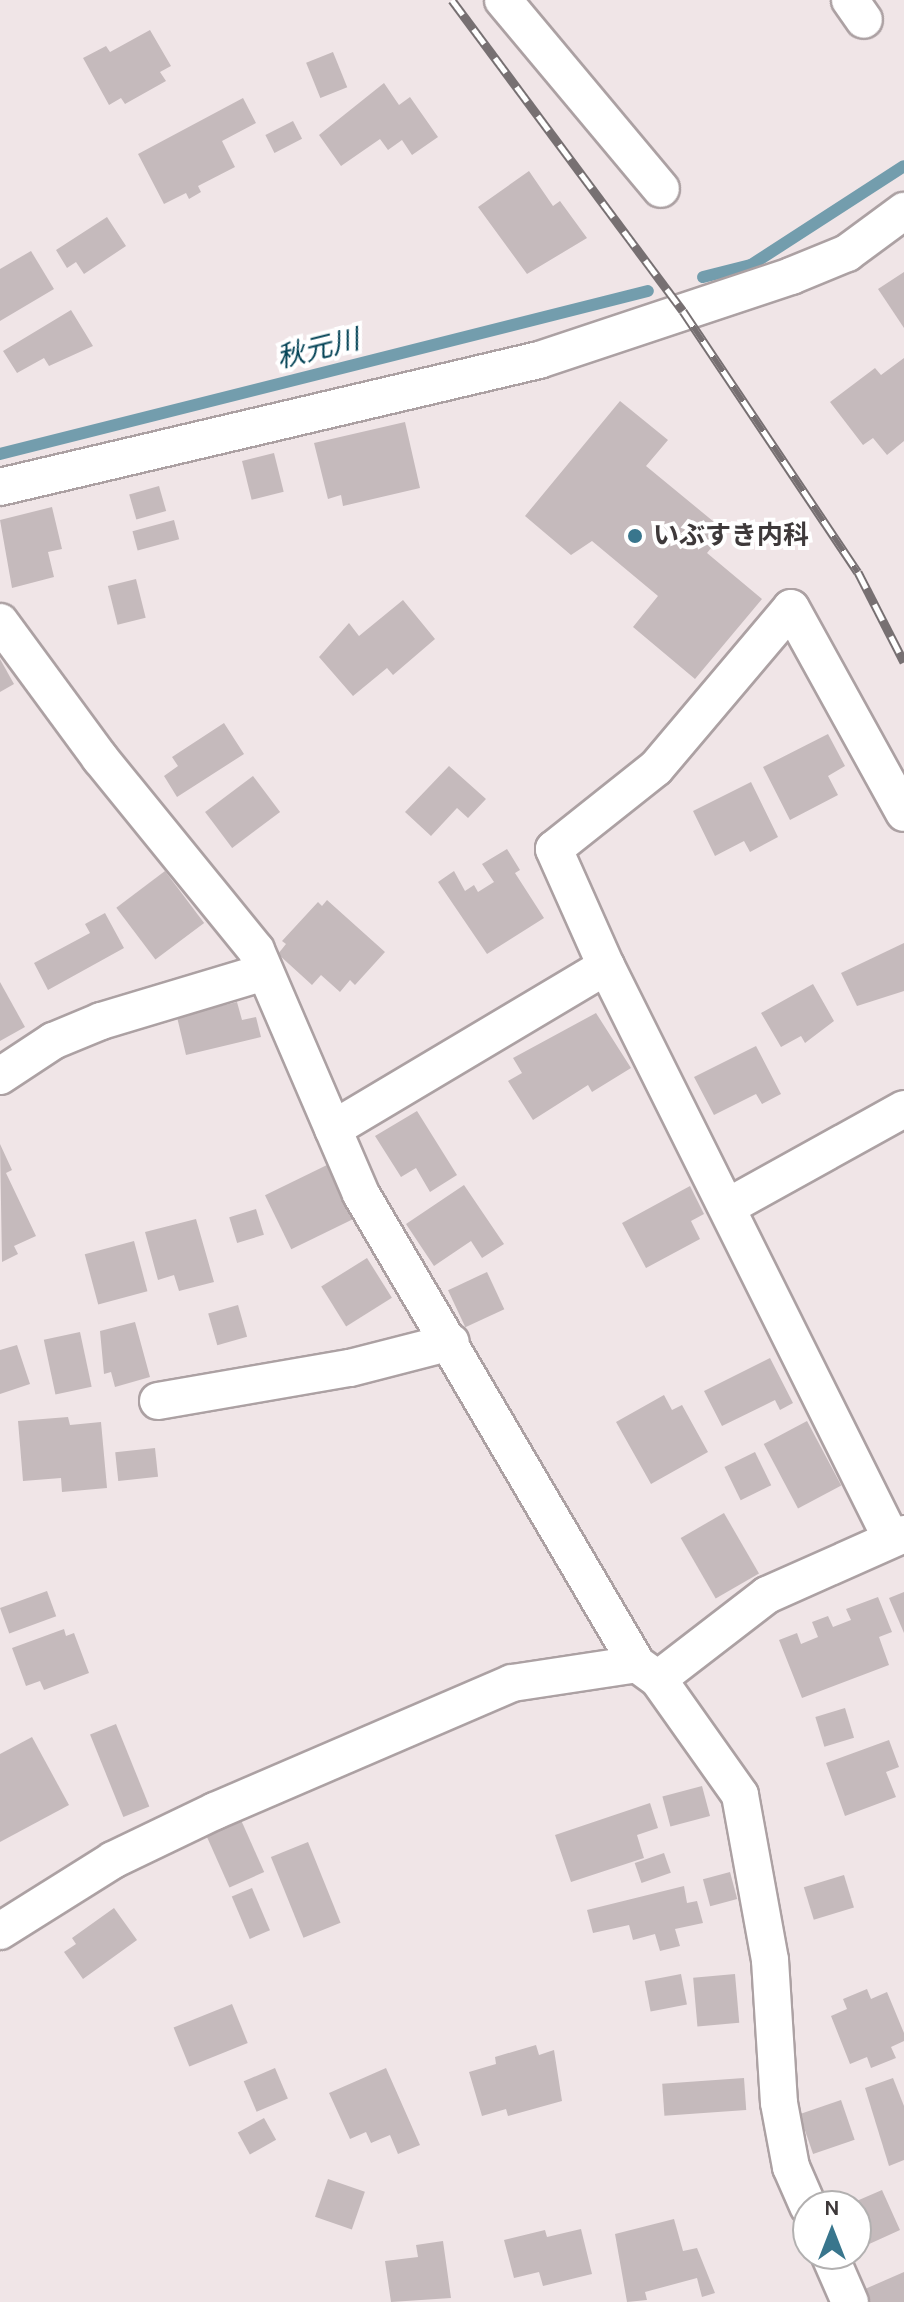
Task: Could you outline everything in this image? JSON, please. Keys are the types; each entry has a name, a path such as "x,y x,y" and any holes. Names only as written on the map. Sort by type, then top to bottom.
{"street":[{"path":"503,0 661,189"},
{"path":"0,487 539,360 791,276 847,253 904,211"},
{"path":"0,1931 113,1860 215,1811 512,1683 647,1671 767,1595 897,1535 606,966 554,849 656,768 791,608 904,813"},
{"path":"0,622 100,758 256,950 361,1194 647,1671 740,1795 770,1960 779,2103 791,2167 801,2190"},
{"path":"333,1129 606,966"},
{"path":"0,1076 53,1041 101,1021 264,972"},
{"path":"729,1206 904,1109"},
{"path":"158,1401 350,1368 451,1342"},
{"path":"836,2270 850,2302"}],"building":[{"path":"150,30 171,66 160,72 166,81 125,104 121,98 109,105 83,58 106,46 110,52"},
{"path":"333,52 347,87 320,98 306,63"},
{"path":"384,83 399,105 410,97 438,137 412,155 402,140 388,150 380,139 341,166 319,135"},
{"path":"243,98 256,123 222,141 235,167 198,186 201,192 189,199 186,193 164,204 138,154"},
{"path":"293,121 302,139 274,153 265,135"},
{"path":"529,171 553,206 560,201 587,238 527,274 478,207"},
{"path":"107,217 126,246 84,274 76,262 67,268 56,250"},
{"path":"31,251 54,289 0,321 0,269"},
{"path":"904,272 904,328 878,289"},
{"path":"71,310 93,346 49,366 44,358 17,373 3,351"},
{"path":"904,358 904,441 887,455 873,438 863,445 830,402 875,368 881,375"},
{"name":"いぶすき内科","path":"620,401 668,440 646,466 725,531 707,553 762,599 695,679 633,627 658,596 592,541 571,555 525,516"},
{"path":"405,422 420,488 343,506 341,495 328,499 314,443"},
{"path":"274,453 284,492 252,500 242,461"},
{"path":"159,486 166,511 136,520 129,495"},
{"path":"52,507 62,549 48,552 54,577 12,588 0,520"},
{"path":"174,520 179,539 138,550 132,531"},
{"path":"136,579 146,618 118,625 108,586"},
{"path":"403,600 435,639 393,675 387,668 353,696 319,657 349,623 359,636"},
{"path":"0,659 14,684 0,692"},
{"path":"224,723 244,754 177,797 164,776 178,766 172,757"},
{"path":"828,734 845,766 828,776 838,795 790,820 763,767"},
{"path":"449,766 486,799 468,818 457,808 431,836 405,812"},
{"path":"253,776 280,812 232,848 205,812"},
{"path":"751,782 778,837 750,852 744,841 715,856 693,811"},
{"path":"507,849 520,870 515,873 544,918 487,954 438,882 454,871 465,891 474,885 478,892 494,882 482,864"},
{"path":"165,871 204,923 155,960 116,908"},
{"path":"327,900 385,952 355,985 350,980 340,992 321,975 312,985 278,954 286,944 282,941 318,902 322,906"},
{"path":"105,913 124,948 48,990 34,963 90,933 85,924"},
{"path":"904,943 904,991 857,1006 841,973"},
{"path":"0,982 25,1027 0,1041"},
{"path":"813,984 834,1021 805,1043 801,1036 781,1047 761,1013"},
{"path":"237,1002 242,1020 256,1017 261,1037 186,1055 177,1017"},
{"path":"596,1013 631,1068 592,1092 588,1085 533,1120 508,1081 522,1073 513,1058"},
{"path":"756,1046 781,1094 762,1104 756,1094 714,1115 694,1077"},
{"path":"417,1111 457,1175 430,1192 416,1168 401,1177 375,1136"},
{"path":"0,1144 12,1170 6,1173 36,1236 14,1246 18,1254 2,1262"},
{"path":"327,1165 353,1219 291,1249 265,1195"},
{"path":"464,1185 504,1244 482,1258 471,1241 434,1266 406,1224"},
{"path":"690,1186 704,1214 691,1221 700,1239 646,1268 622,1223"},
{"path":"256,1209 264,1235 237,1243 229,1217"},
{"path":"196,1219 214,1282 179,1291 174,1275 158,1280 145,1232"},
{"path":"134,1241 147,1291 98,1304 85,1254"},
{"path":"367,1258 392,1298 346,1326 321,1287"},
{"path":"487,1272 504,1309 465,1327 448,1290"},
{"path":"238,1305 247,1337 217,1345 208,1314"},
{"path":"135,1322 150,1377 115,1387 111,1372 104,1374 100,1331"},
{"path":"80,1332 92,1387 55,1394 44,1340"},
{"path":"17,1345 30,1384 0,1394 0,1350"},
{"path":"770,1358 793,1403 780,1410 775,1400 722,1426 704,1391"},
{"path":"664,1395 672,1410 682,1405 708,1452 651,1484 616,1422"},
{"path":"68,1417 70,1425 101,1422 107,1488 62,1492 61,1478 23,1481 18,1421"},
{"path":"807,1421 841,1485 798,1508 764,1444"},
{"path":"155,1448 158,1477 118,1481 115,1452"},
{"path":"755,1452 771,1485 741,1500 724,1467"},
{"path":"724,1513 759,1574 716,1599 681,1538"},
{"path":"47,1591 56,1616 9,1633 0,1608"},
{"path":"904,1592 904,1633 889,1598"},
{"path":"878,1597 892,1632 879,1637 889,1665 802,1698 779,1640 797,1633 801,1644 818,1637 812,1622 828,1616 833,1627 851,1620 846,1609"},
{"path":"64,1629 66,1636 74,1633 89,1673 44,1690 40,1681 26,1686 12,1648"},
{"path":"845,1708 854,1738 824,1747 815,1717"},
{"path":"116,1724 149,1807 123,1817 90,1734"},
{"path":"32,1737 69,1805 0,1842 0,1754"},
{"path":"889,1740 899,1767 886,1772 896,1797 845,1816 826,1763"},
{"path":"702,1786 710,1816 670,1827 662,1797"},
{"path":"650,1803 658,1828 637,1835 644,1858 571,1882 555,1835"},
{"path":"241,1820 264,1872 229,1888 206,1835"},
{"path":"308,1842 341,1923 304,1938 271,1857"},
{"path":"664,1853 671,1873 642,1883 635,1863"},
{"path":"730,1872 737,1899 710,1906 703,1879"},
{"path":"844,1875 854,1908 814,1920 804,1887"},
{"path":"684,1886 687,1903 697,1901 703,1923 675,1929 680,1946 660,1951 655,1934 633,1940 629,1925 593,1933 587,1910"},
{"path":"252,1888 270,1930 250,1939 232,1897"},
{"path":"114,1908 137,1940 83,1979 64,1952 76,1944 72,1938"},
{"path":"681,1974 687,2004 651,2011 645,1981"},
{"path":"735,1974 739,2023 697,2026 693,1978"},
{"path":"867,1989 871,1999 887,1992 904,2033 904,2041 891,2047 896,2058 871,2068 867,2057 850,2064 831,2016 847,2009 843,1999"},
{"path":"232,2004 248,2043 189,2067 174,2028"},
{"path":"536,2045 539,2055 554,2050 562,2101 508,2116 506,2109 482,2116 469,2072 496,2064 495,2057"},
{"path":"275,2068 288,2098 257,2112 244,2081"},
{"path":"386,2068 420,2145 398,2154 390,2135 371,2143 366,2132 350,2139 329,2093"},
{"path":"744,2078 746,2110 664,2116 662,2084"},
{"path":"893,2078 904,2106 904,2160 889,2166 865,2088"},
{"path":"841,2100 855,2140 813,2154 799,2114"},
{"path":"264,2118 276,2140 250,2154 238,2133"},
{"path":"328,2179 365,2192 352,2230 315,2217"},
{"path":"882,2190 900,2230 872,2243 872,2194"},
{"path":"674,2219 683,2251 697,2248 715,2293 702,2297 697,2278 645,2292 647,2300 627,2302 615,2234"},
{"path":"581,2229 592,2274 543,2286 539,2272 514,2278 504,2240 545,2230 547,2237"},
{"path":"443,2241 451,2298 391,2302 385,2261 418,2257 416,2245"},
{"path":"904,2272 904,2302 870,2302 865,2289"}],"waterway":[{"name":"秋元川","path":"703,277 751,265 904,166"},
{"name":"秋元川","path":"0,454 648,291"}],"railway":[{"path":"452,0 683,311 858,572 904,662"}],"place":[{"name":"いぶすき内科","path":"635,536"}]}
